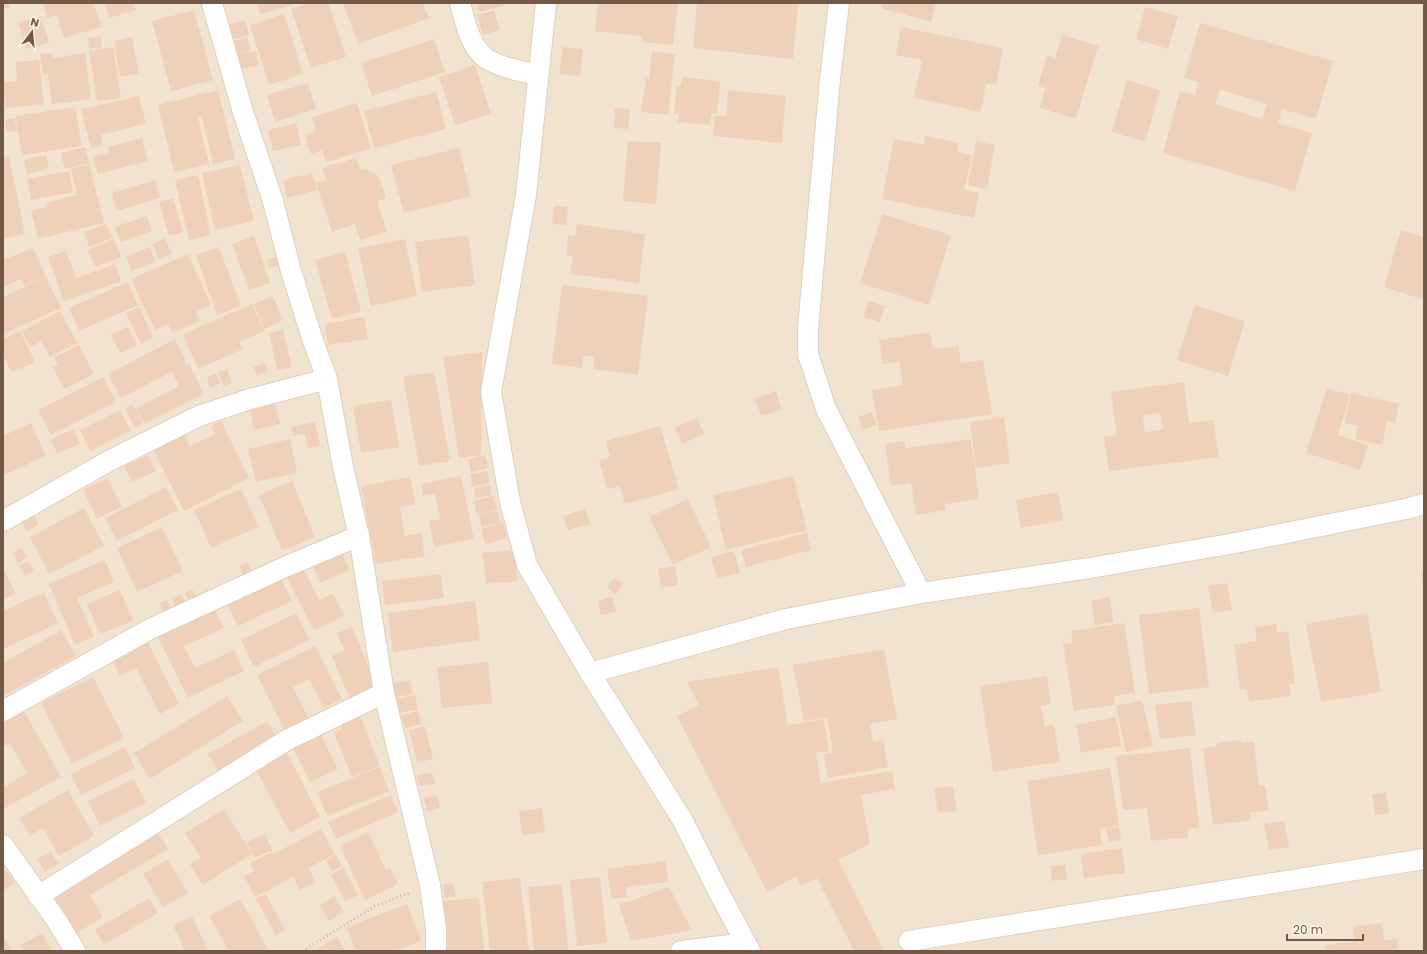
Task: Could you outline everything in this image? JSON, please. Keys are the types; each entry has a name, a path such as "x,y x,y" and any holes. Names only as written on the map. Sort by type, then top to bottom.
{"street":[{"path":"212,3 243,112 272,198 291,271 312,338 327,379 343,466 359,536 384,693 430,885 436,928 436,951"},
{"path":"460,3 471,39 484,57 500,65 538,75"},
{"path":"546,3 526,195 491,392 510,502 527,564 590,673 682,819 748,947 681,951"},
{"path":"839,3 830,79 808,329 808,354 826,409 921,593"},
{"path":"3,521 109,461 199,416 250,399 327,379"},
{"path":"590,673 786,619 921,593 1090,568 1241,542 1406,509 1424,504"},
{"path":"3,711 150,629 287,566 359,536"},
{"path":"38,896 287,740 384,693"},
{"path":"3,846 57,921 75,951"},
{"path":"909,942 1424,858"}],"path":[{"path":"303,951 375,906 430,885"}],"shaded area":[{"path":"3,3 1424,3 1424,951 3,951"}],"building":[{"path":"3,3 9,3 10,7 3,10"},
{"path":"43,3 94,3 101,27 64,38 57,15 47,18"},
{"path":"105,3 134,3 136,10 109,18"},
{"path":"256,3 297,3 260,15"},
{"path":"309,3 328,3 346,57 311,68 291,9"},
{"path":"343,3 423,3 429,18 358,44"},
{"path":"477,3 505,3 506,5 479,12"},
{"path":"598,3 678,3 673,45 641,42 642,36 595,31"},
{"path":"697,3 798,3 793,59 693,48"},
{"path":"882,3 936,3 931,22 881,8"},
{"path":"1145,7 1178,16 1168,49 1136,39"},
{"path":"194,10 213,80 171,91 152,21"},
{"path":"494,10 500,30 483,35 477,15"},
{"path":"284,14 303,74 269,85 250,25"},
{"path":"41,16 49,43 26,49 18,22"},
{"path":"245,20 249,35 232,40 227,25"},
{"path":"1200,23 1333,61 1316,119 1282,109 1278,124 1312,133 1295,191 1163,153 1180,91 1195,95 1199,82 1184,78","holes":["1220,89 1267,104 1262,119 1215,104"]},
{"path":"901,27 1003,48 996,85 986,83 981,112 914,98 922,60 896,55"},
{"path":"1062,35 1098,46 1076,119 1040,108 1045,88 1038,86 1047,55 1055,58"},
{"path":"101,36 102,47 89,49 88,38"},
{"path":"132,37 139,74 120,77 114,41"},
{"path":"247,37 251,50 237,54 233,41"},
{"path":"434,39 445,72 372,96 361,63"},
{"path":"113,47 121,98 97,101 89,51"},
{"path":"563,47 583,49 580,76 559,74"},
{"path":"256,51 259,66 241,69 238,54"},
{"path":"652,51 675,54 668,115 641,112 646,78 649,79"},
{"path":"52,53 52,58 85,53 91,99 52,104 48,74 43,74 40,54"},
{"path":"39,60 44,104 6,108 3,82 17,81 16,62"},
{"path":"475,65 491,114 455,125 439,77"},
{"path":"682,77 720,81 717,114 711,114 710,125 678,122 679,114 674,114 677,85 681,86"},
{"path":"1127,80 1160,90 1145,142 1112,132"},
{"path":"308,83 316,109 275,122 267,95"},
{"path":"218,90 235,159 213,164 202,117 198,118 209,164 174,172 158,105"},
{"path":"728,90 786,96 782,143 713,136 715,116 726,116"},
{"path":"436,92 446,129 374,148 364,111"},
{"path":"139,96 146,124 101,135 103,146 91,148 81,109"},
{"path":"357,103 371,148 326,162 322,150 311,154 305,135 316,131 312,117"},
{"path":"75,107 82,146 22,155 15,116"},
{"path":"615,108 630,109 628,129 614,128"},
{"path":"14,118 17,131 7,132 5,120"},
{"path":"296,123 301,145 273,151 268,130"},
{"path":"925,136 959,143 957,152 972,155 964,190 979,193 974,218 882,199 894,139 924,145"},
{"path":"142,138 148,161 98,174 93,156 110,152 108,147"},
{"path":"628,141 661,143 656,204 623,201"},
{"path":"976,141 995,145 987,189 968,185"},
{"path":"85,147 89,163 65,169 61,153"},
{"path":"459,148 471,196 404,213 391,165"},
{"path":"46,155 49,168 27,174 24,160"},
{"path":"9,156 25,234 3,239 3,157"},
{"path":"356,158 360,169 365,168 376,174 380,179 386,198 377,201 387,232 360,240 355,224 332,232 316,183 326,180 322,168"},
{"path":"89,164 104,223 38,239 31,211 47,207 46,203 77,195 71,169"},
{"path":"240,165 254,221 215,230 202,173"},
{"path":"69,171 73,192 31,200 27,179"},
{"path":"312,173 317,190 287,198 283,180"},
{"path":"198,175 211,235 189,240 175,180"},
{"path":"155,180 160,198 117,211 112,193"},
{"path":"173,198 183,232 169,236 159,202"},
{"path":"554,206 568,207 566,225 552,224"},
{"path":"882,214 951,235 929,305 860,283"},
{"path":"147,216 152,231 121,242 115,227"},
{"path":"106,224 112,238 89,247 84,232"},
{"path":"577,224 645,234 639,283 570,274 573,256 566,255 568,235 575,236"},
{"path":"1401,230 1424,237 1424,300 1384,287"},
{"path":"468,235 475,285 422,292 415,242"},
{"path":"254,236 270,283 249,290 232,244"},
{"path":"165,238 172,254 159,259 152,244"},
{"path":"114,239 121,257 95,267 88,250"},
{"path":"405,239 417,296 371,306 358,248"},
{"path":"150,247 156,262 132,271 126,256"},
{"path":"219,247 241,306 217,315 196,255"},
{"path":"33,248 46,277 24,286 21,279 3,287 3,260"},
{"path":"66,251 76,278 115,264 121,281 64,301 48,257"},
{"path":"345,252 361,311 332,319 315,260"},
{"path":"188,254 211,305 196,312 200,321 172,333 168,324 155,330 131,279"},
{"path":"276,257 279,265 269,268 267,260"},
{"path":"46,277 61,308 3,334 3,297"},
{"path":"128,282 138,305 79,331 69,308"},
{"path":"562,285 648,296 638,375 593,369 595,357 583,356 582,368 552,364"},
{"path":"273,296 283,320 264,329 254,304"},
{"path":"868,301 885,306 880,322 864,317"},
{"path":"252,304 264,331 239,342 243,349 198,369 183,334"},
{"path":"1195,305 1245,321 1228,376 1177,360"},
{"path":"139,307 153,338 141,344 126,313"},
{"path":"60,311 77,343 50,357 41,341 31,347 22,331"},
{"path":"364,317 368,339 328,345 325,324"},
{"path":"128,327 137,345 120,353 111,334"},
{"path":"283,330 292,367 277,370 269,333"},
{"path":"20,331 35,362 21,369 11,371 3,354 3,339"},
{"path":"930,332 933,349 958,346 961,363 983,360 992,414 879,431 872,390 903,385 899,362 883,364 879,340"},
{"path":"175,339 187,364 121,398 108,374"},
{"path":"79,345 94,374 64,389 53,367 58,365 54,357"},
{"path":"482,352 481,455 459,458 443,357"},
{"path":"265,363 268,371 257,376 253,367"},
{"path":"189,364 204,394 145,424 136,408 179,386 172,372"},
{"path":"227,369 232,383 223,386 218,372"},
{"path":"434,372 450,461 419,466 403,377"},
{"path":"216,374 220,383 210,387 207,377"},
{"path":"103,377 116,402 51,435 38,410"},
{"path":"1184,382 1189,423 1213,420 1219,457 1109,471 1104,437 1117,435 1111,392","holes":["1160,413 1163,430 1145,432 1143,416"]},
{"path":"1327,388 1350,395 1338,435 1368,445 1360,470 1306,453"},
{"path":"776,391 782,410 761,416 755,398"},
{"path":"1351,393 1399,404 1395,422 1387,421 1382,445 1355,439 1358,426 1345,423"},
{"path":"391,400 399,447 361,453 353,406"},
{"path":"133,404 143,423 135,428 125,408"},
{"path":"275,404 280,424 254,430 250,410"},
{"path":"120,410 131,431 90,451 80,430"},
{"path":"872,412 877,425 863,430 858,417"},
{"path":"1004,417 1010,463 976,468 970,422"},
{"path":"697,418 704,434 682,444 675,427"},
{"path":"221,421 249,478 184,511 152,447 183,432 190,446 215,434 211,426"},
{"path":"315,422 320,445 308,448 305,434 293,436 291,427"},
{"path":"31,423 46,456 3,475 3,436"},
{"path":"660,426 679,489 625,504 620,486 607,489 599,460 610,457 606,441"},
{"path":"74,429 80,444 57,454 51,439"},
{"path":"290,439 297,473 256,482 248,449"},
{"path":"971,439 979,499 945,504 946,510 916,515 911,483 891,486 885,444 904,441 906,448"},
{"path":"148,455 156,471 132,482 124,466"},
{"path":"485,455 488,468 471,472 468,459"},
{"path":"487,471 490,483 472,487 470,474"},
{"path":"461,476 474,539 434,547 429,521 440,519 435,494 423,496 421,484"},
{"path":"793,476 807,530 726,550 713,495"},
{"path":"410,477 415,504 400,507 405,536 421,533 425,556 376,564 361,486"},
{"path":"107,478 122,507 97,519 83,490"},
{"path":"292,481 315,537 282,551 259,495"},
{"path":"490,485 492,495 476,498 474,488"},
{"path":"166,487 178,510 117,541 105,518"},
{"path":"241,489 259,527 211,548 194,510"},
{"path":"1058,492 1063,520 1021,528 1016,500"},
{"path":"493,496 497,510 477,515 474,501"},
{"path":"688,499 711,547 673,565 649,517"},
{"path":"84,508 104,546 49,574 30,537"},
{"path":"585,509 590,524 568,530 563,516"},
{"path":"497,511 500,523 482,527 479,515"},
{"path":"34,515 39,525 26,531 22,521"},
{"path":"503,523 507,538 485,544 481,529"},
{"path":"162,527 183,571 137,592 117,548"},
{"path":"807,533 811,550 746,567 741,550"},
{"path":"22,548 27,558 18,563 13,553"},
{"path":"514,550 517,581 486,584 483,553"},
{"path":"341,551 350,570 320,583 312,564"},
{"path":"734,551 740,573 717,578 711,557"},
{"path":"105,560 114,582 77,598 94,637 75,645 49,584"},
{"path":"28,561 34,571 25,576 19,566"},
{"path":"247,562 253,573 245,577 239,566"},
{"path":"302,566 319,600 333,593 344,616 314,631 285,574"},
{"path":"675,566 678,585 661,588 658,569"},
{"path":"3,569 16,593 3,600"},
{"path":"1424,572 1424,586 1423,586 1421,573"},
{"path":"441,574 444,598 385,605 382,581"},
{"path":"280,577 292,601 238,626 226,602"},
{"path":"614,578 623,585 616,594 607,587"},
{"path":"1227,583 1232,610 1213,613 1208,586"},
{"path":"192,589 197,598 189,602 185,593"},
{"path":"120,590 133,621 100,634 87,604"},
{"path":"44,592 58,623 3,649 3,611"},
{"path":"181,594 186,605 177,609 172,598"},
{"path":"612,597 616,612 601,615 598,601"},
{"path":"1109,597 1114,622 1095,625 1091,601"},
{"path":"167,600 172,610 164,613 160,603"},
{"path":"475,601 480,640 393,652 388,613"},
{"path":"213,606 224,628 184,646 195,668 234,650 244,671 188,698 156,633"},
{"path":"1199,608 1209,687 1149,694 1139,615"},
{"path":"296,613 309,640 254,667 241,640"},
{"path":"1367,613 1381,692 1321,702 1306,624"},
{"path":"1124,623 1135,693 1114,696 1115,705 1074,711 1063,644 1073,643 1071,631"},
{"path":"1276,624 1277,633 1288,631 1295,684 1289,684 1291,696 1249,702 1247,690 1240,690 1234,645 1257,641 1255,627"},
{"path":"352,627 377,688 350,699 332,656 344,650 337,633"},
{"path":"61,630 76,656 3,696 3,663"},
{"path":"147,641 179,704 160,714 136,668 120,676 112,659"},
{"path":"315,646 342,699 324,708 309,679 293,687 309,719 285,731 257,675"},
{"path":"884,649 897,719 870,724 873,742 883,740 888,767 828,778 824,754 833,753 827,717 804,721 793,665"},
{"path":"488,662 492,703 442,708 437,667"},
{"path":"778,667 788,725 824,719 829,751 816,753 821,783 892,771 895,789 861,795 870,844 838,860 884,951 854,951 817,878 801,886 796,877 767,892 677,716 699,705 687,682"},
{"path":"1047,676 1051,704 1041,706 1045,726 1054,725 1060,762 993,772 980,686"},
{"path":"93,677 124,738 72,764 41,703"},
{"path":"410,680 413,694 396,697 393,683"},
{"path":"415,695 418,709 399,713 396,699"},
{"path":"227,696 243,721 150,779 134,753"},
{"path":"1142,700 1153,746 1126,752 1116,706"},
{"path":"1191,701 1196,735 1160,739 1155,705"},
{"path":"23,709 61,777 3,809 3,787 27,773 10,743 3,747 3,721"},
{"path":"418,711 421,724 405,728 402,715"},
{"path":"359,713 380,766 352,777 334,733 342,730 339,721"},
{"path":"1116,717 1121,746 1081,753 1076,725"},
{"path":"267,721 277,738 218,771 208,754"},
{"path":"425,726 433,759 417,763 409,730"},
{"path":"320,733 338,769 310,782 292,746"},
{"path":"1241,740 1241,743 1254,742 1259,786 1265,785 1269,810 1250,813 1251,820 1213,825 1203,748 1217,746 1217,743"},
{"path":"125,747 135,768 81,795 71,774"},
{"path":"1190,748 1199,827 1188,829 1188,837 1151,841 1147,808 1123,810 1116,756"},
{"path":"286,751 320,817 290,833 255,768"},
{"path":"380,767 389,791 327,816 317,792"},
{"path":"1110,768 1119,826 1099,829 1102,845 1038,855 1027,781"},
{"path":"432,772 435,784 419,786 417,775"},
{"path":"134,779 146,803 100,826 88,801"},
{"path":"953,786 957,811 938,813 934,788"},
{"path":"68,790 94,836 59,856 43,828 30,836 19,818"},
{"path":"1386,792 1389,813 1375,815 1372,794"},
{"path":"391,795 398,812 336,839 328,822"},
{"path":"437,795 440,808 427,811 424,798"},
{"path":"542,808 545,832 522,835 519,811"},
{"path":"224,809 252,854 203,885 190,864 201,858 185,833"},
{"path":"1284,821 1289,847 1269,850 1264,824"},
{"path":"1119,827 1121,840 1109,842 1106,829"},
{"path":"321,829 335,854 309,868 316,882 300,890 293,877 255,897 244,876 254,871 250,863 272,852 273,854"},
{"path":"157,832 168,849 90,895 103,917 75,934 51,894"},
{"path":"368,832 386,870 390,868 398,884 365,900 340,846"},
{"path":"265,834 272,850 254,858 247,842"},
{"path":"1122,848 1125,873 1084,878 1081,854"},
{"path":"51,851 58,864 45,872 37,859"},
{"path":"336,855 342,866 332,871 326,860"},
{"path":"168,859 188,893 163,907 143,874"},
{"path":"666,861 668,882 626,887 627,897 612,899 607,869"},
{"path":"1065,864 1068,879 1052,881 1050,866"},
{"path":"344,868 358,895 345,901 331,875"},
{"path":"6,870 15,883 3,891 3,872"},
{"path":"600,877 607,943 577,946 570,880"},
{"path":"520,878 529,951 490,951 482,882"},
{"path":"453,883 456,897 445,898 443,884"},
{"path":"562,884 568,951 534,951 528,887"},
{"path":"669,887 692,930 631,941 619,905"},
{"path":"266,894 285,930 276,936 256,898"},
{"path":"334,896 344,912 329,921 320,906"},
{"path":"149,898 158,913 104,945 95,930"},
{"path":"479,898 484,951 446,951 441,901"},
{"path":"240,899 269,951 229,951 209,916"},
{"path":"407,904 421,941 393,951 356,951 347,927"},
{"path":"192,916 208,951 185,951 173,925"},
{"path":"1382,923 1384,940 1397,939 1398,951 1325,951 1325,945 1354,942 1353,926"},
{"path":"42,933 52,951 24,951 21,945"},
{"path":"337,936 345,951 314,951"},
{"path":"3,937 13,951 3,951"}]}
